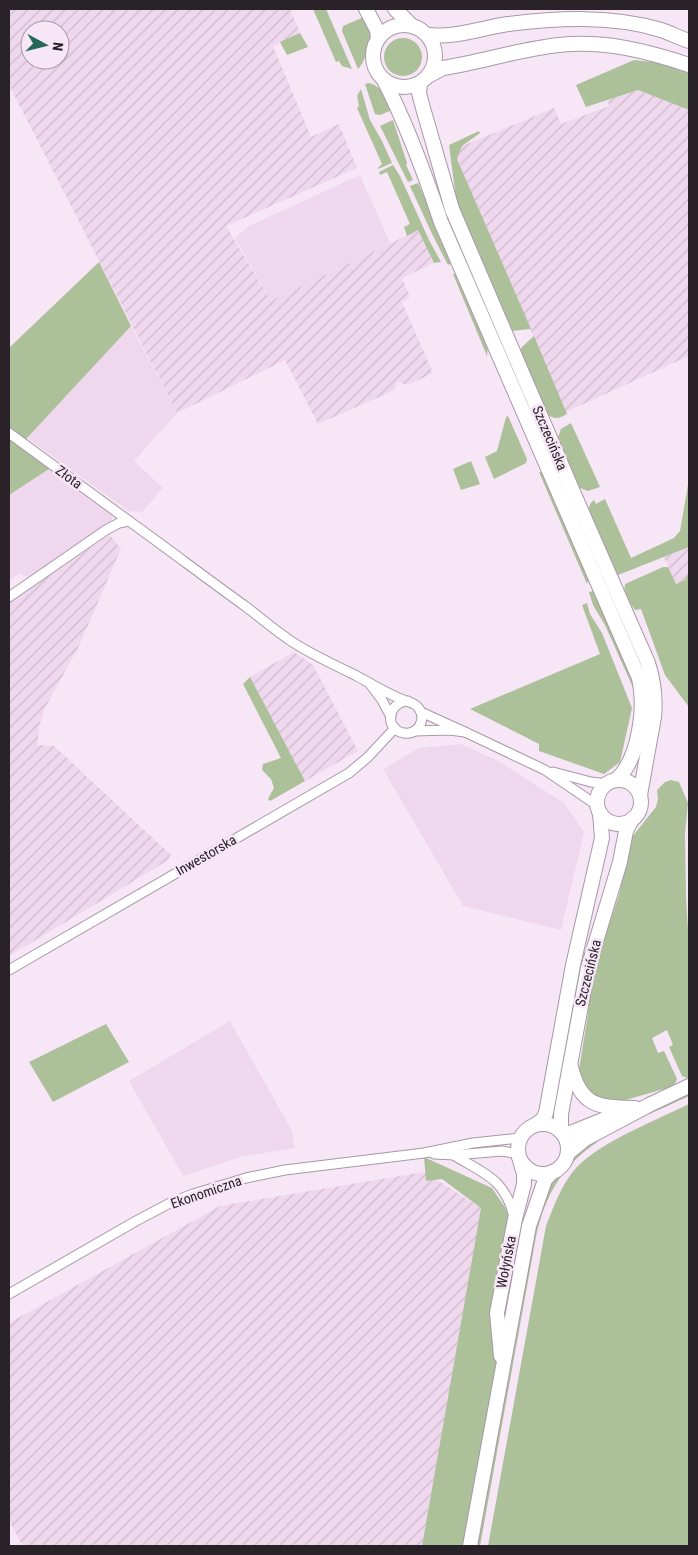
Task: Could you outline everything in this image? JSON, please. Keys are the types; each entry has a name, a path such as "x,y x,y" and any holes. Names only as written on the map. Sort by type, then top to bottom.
{"main road":[{"path":"366,9 377,30 378,39"},
{"path":"395,9 411,25 428,35 434,45 435,64 425,79"},
{"path":"428,35 441,37 508,24 552,20 588,20 622,22 660,30 689,41"},
{"path":"411,25 396,26 389,29 378,39 374,48 376,69 384,80 402,88 408,88 443,68 560,45 614,46 653,53 689,65"},
{"name":"Szczecińska","path":"425,79 419,93 452,209 648,663 653,680 655,705 640,795"},
{"name":"Szczecińska","path":"384,80 424,171 441,222 639,678 642,709 632,757 629,766 611,782"},
{"path":"622,780 631,783 640,795 639,811 632,819 618,824 608,820 599,809 599,794 611,782 622,780"},
{"name":"Szczecińska","path":"537,1124 546,1113 573,965 599,854 602,838 599,809"},
{"name":"Szczecińska","path":"563,1133 561,1114 588,968 620,862 626,831 632,819"},
{"path":"570,1060 579,1090 592,1102 610,1107 635,1108"},
{"path":"568,1153 568,1143 563,1133 549,1124 537,1124 527,1129 520,1138 518,1155 523,1165 538,1174 552,1172 561,1166 568,1153 585,1140 649,1105 689,1086"},
{"path":"563,1133 573,1132 601,1120 649,1105"},
{"name":"Wołyńska","path":"502,1369 496,1313 524,1184 524,1174 518,1155"},
{"name":"Wołyńska","path":"470,1546 529,1226 545,1180 552,1172"}],"street":[{"name":"Złota","path":"9,433 294,642 368,682 408,701"},
{"path":"9,597 106,530 119,523 129,521"},
{"path":"368,682 382,700 395,728 404,733 449,730 465,732"},
{"path":"391,717 395,706 399,703 408,701 417,705 421,712 421,724 414,731"},
{"path":"421,712 545,770 599,809"},
{"name":"Inwestorska","path":"9,970 349,772 368,758 395,728"},
{"path":"545,770 591,782 611,782"},
{"name":"Ekonomiczna","path":"9,1294 136,1221 170,1203 193,1194 246,1178 285,1170 424,1153 473,1143 520,1138"},
{"name":"Ekonomiczna","path":"424,1153 454,1155 502,1152 518,1155"},
{"path":"454,1155 487,1174 504,1190 511,1204 515,1219"}],"shaded area":[{"path":"9,9 290,9 300,33 273,46 311,137 339,124 357,168 226,226 271,301 418,230 434,263 402,278 410,297 402,302 433,373 408,385 397,382 395,390 318,424 285,360 177,413 9,85"},
{"path":"638,90 689,110 689,356 566,412 457,159 462,146 554,108 561,124 609,106 608,100"},
{"path":"360,175 390,243 271,301 235,238 249,226"},
{"path":"131,326 177,413 134,461 163,488 142,512 129,511 27,438"},
{"path":"49,469 112,515 112,522 28,578 20,573 9,581 9,495"},
{"path":"110,535 121,549 78,648 45,708 39,726 38,745 54,746 171,855 167,861 9,956 9,603"},
{"path":"689,547 689,571 685,580 676,584 664,557"},
{"path":"294,652 313,665 358,751 305,781 250,677"},
{"path":"461,744 500,762 564,803 584,832 561,930 463,906 383,769 419,748"},
{"path":"230,1021 292,1131 295,1148 240,1157 183,1176 129,1081"},
{"path":"424,1172 481,1208 422,1546 23,1546 9,1521 9,1323 220,1206"}],"green space":[{"path":"313,9 326,9 352,69 342,66 339,61 336,62"},
{"path":"364,17 371,31 366,55 358,69 342,31 343,26"},
{"path":"300,33 308,47 287,55 280,42"},
{"path":"403,38 417,43 422,57 417,71 403,76 389,71 384,57 389,43"},
{"path":"634,60 689,66 689,110 638,90 586,107 576,85"},
{"path":"369,83 381,90 392,110 380,115 375,114 365,84"},
{"path":"361,89 370,120 392,163 378,169 382,164 357,108 359,106 357,96"},
{"path":"393,120 407,163 406,165 413,180 408,182 380,126"},
{"path":"479,131 480,133 462,146 457,159 531,329 511,331 457,206 449,145"},
{"path":"393,165 441,262 434,263 418,230 407,236 404,227 410,224 387,172 380,175 379,172"},
{"path":"418,183 453,259 452,263 448,265 410,186"},
{"path":"99,262 131,326 27,438 22,448 49,469 9,495 9,348"},
{"path":"453,274 460,278 488,345 487,356"},
{"path":"534,336 567,414 561,417 554,418 546,413 519,353 522,347"},
{"path":"508,416 527,459 526,463 494,479 485,457 497,451 506,417"},
{"path":"571,423 600,487 588,491 578,487 557,440 561,429"},
{"path":"471,461 480,484 461,490 453,469"},
{"path":"539,472 543,472 590,574 587,584"},
{"path":"689,479 689,547 618,575 588,513 590,504 594,500 596,504 605,499 631,558 674,538 680,531"},
{"path":"663,567 668,567 676,584 685,580 689,571 689,707 665,675 641,609 635,610 624,594 625,584"},
{"path":"594,591 646,700 644,712 605,625 593,605 589,592"},
{"path":"587,603 590,614 602,633 632,708 620,762 604,774 539,751 539,744 470,709 600,654 582,605"},
{"path":"250,677 305,781 270,801 268,799 274,788 271,779 262,770 263,764 281,758 243,684"},
{"path":"671,780 679,782 688,803 685,833 689,946 689,1079 682,1076 669,1047 673,1045 667,1030 652,1038 658,1053 664,1051 677,1079 674,1086 619,1102 594,1099 578,1076 588,1014 590,981 619,895 632,837 656,807 658,799 657,790 665,782"},
{"path":"106,1024 129,1062 53,1102 29,1062"},
{"path":"689,1092 689,1096 613,1132 592,1146 573,1162 558,1182 545,1207 536,1237 480,1546 475,1546 532,1236 544,1196 554,1177 568,1160 588,1142"},
{"path":"689,1104 689,1546 488,1546 546,1226 558,1196 566,1181 586,1158 630,1132"},
{"path":"424,1157 492,1188 510,1215 498,1363 463,1546 422,1546 481,1208 442,1179 426,1181"}]}
